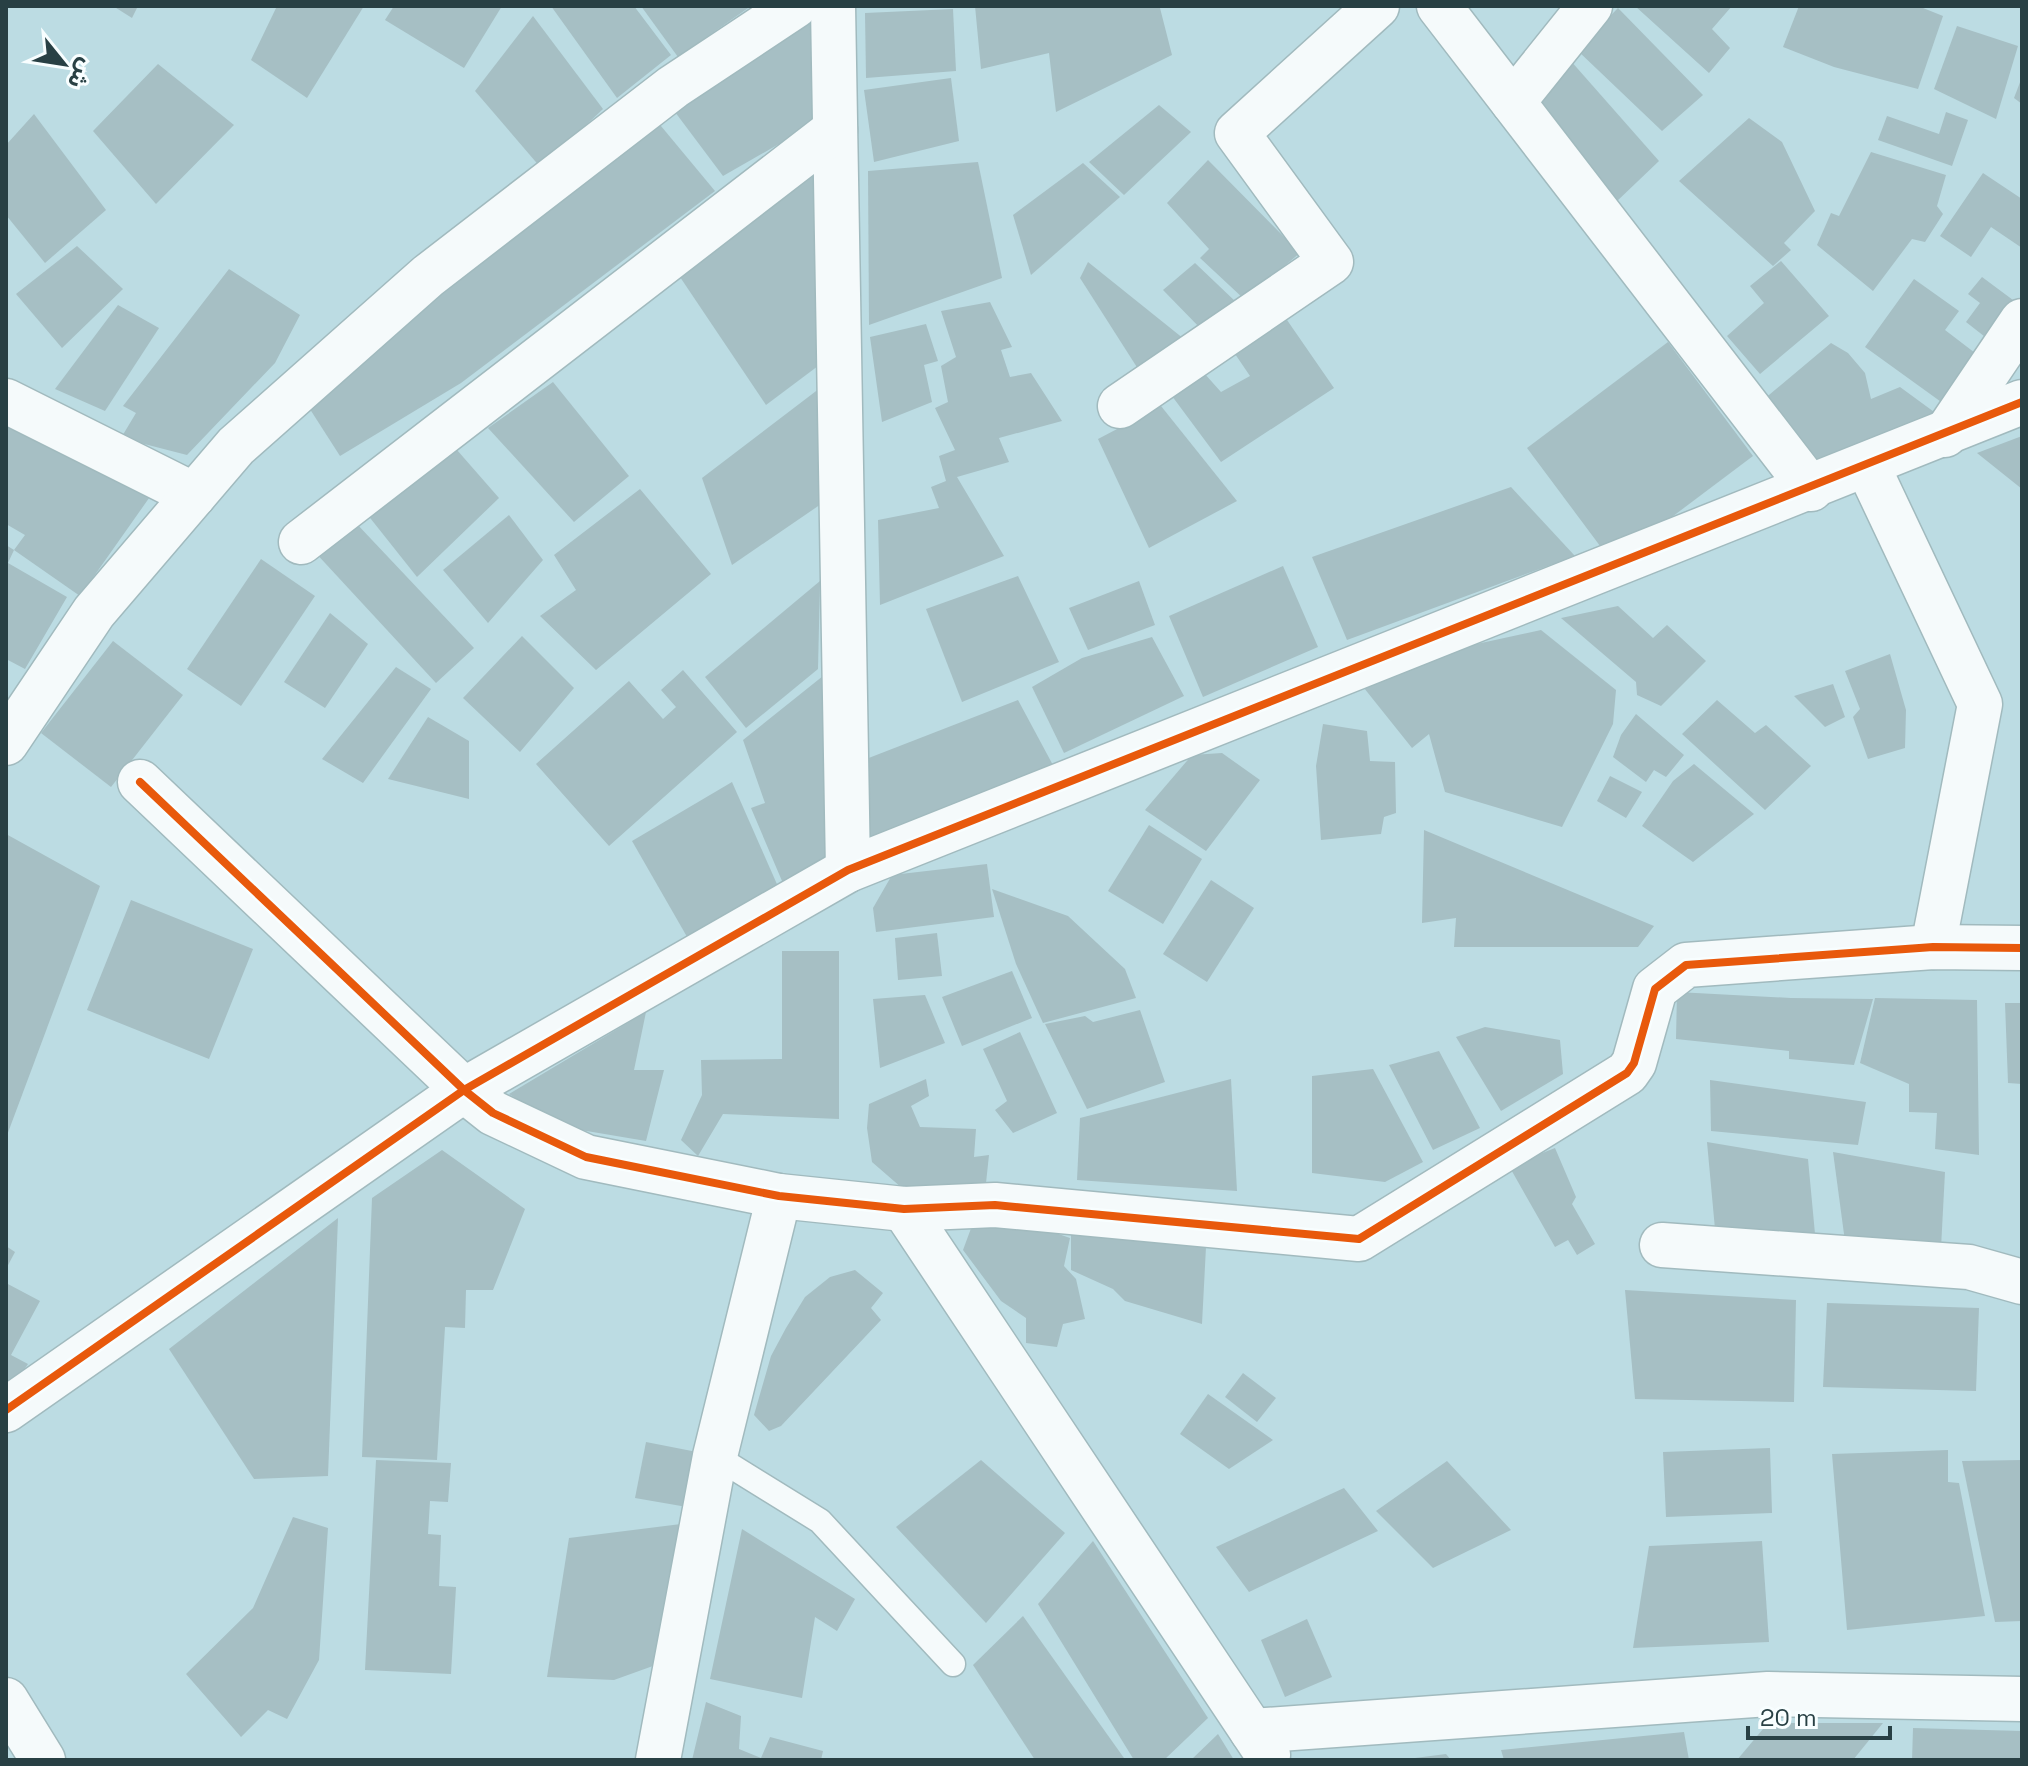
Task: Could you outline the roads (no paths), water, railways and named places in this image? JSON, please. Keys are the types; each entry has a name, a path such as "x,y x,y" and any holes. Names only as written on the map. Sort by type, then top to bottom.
{"street":[{"path":"6,743 94,612 236,446 428,276 673,87 795,6"},
{"path":"833,6 848,870"},
{"path":"1120,406 1331,262 1237,133 1377,6"},
{"path":"1439,6 1811,489"},
{"path":"1513,102 1590,6"},
{"path":"301,542 835,130"},
{"path":"1945,435 2022,321"},
{"path":"6,401 194,495"},
{"path":"6,1410 464,1090 848,870 1868,467 2022,402"},
{"path":"1868,467 1980,704 1933,947"},
{"path":"140,782 464,1090 493,1113 586,1157 779,1196 904,1209 995,1205 1365,1238 1627,1073 1634,1063 1655,989 1686,965 1933,947 2022,948"},
{"path":"658,1760 715,1456 779,1196"},
{"path":"904,1209 1262,1745 1768,1694 2022,1699"},
{"path":"1662,1245 1969,1267 2022,1282"},
{"path":"6,1700 43,1760"}],"lane":[{"path":"715,1456 820,1521 953,1664"}]}
